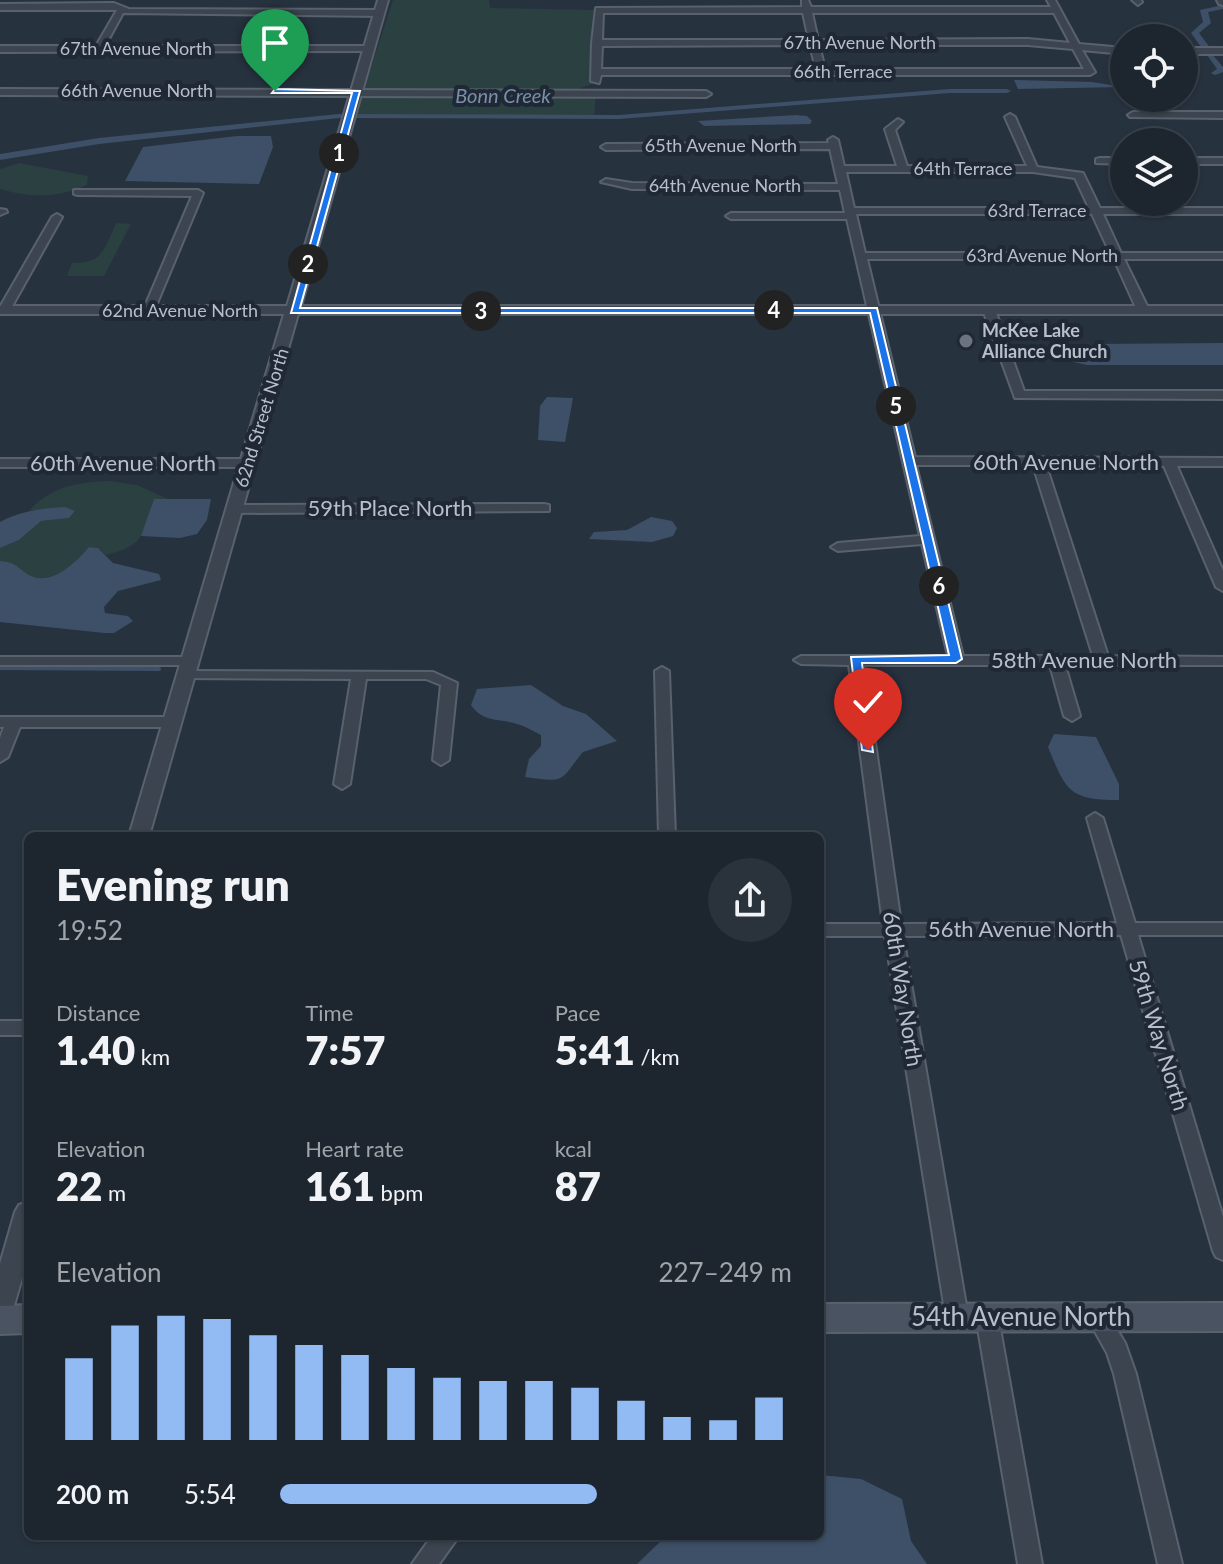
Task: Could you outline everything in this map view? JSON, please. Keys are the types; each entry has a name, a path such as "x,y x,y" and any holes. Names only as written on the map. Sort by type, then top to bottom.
{"main road":[{"name":"54th Avenue North","path":"824,1318 1223,1317"},
{"path":"0,1320 24,1319"}],"street":[{"name":"62nd Street North","path":"140,832 383,0"},
{"path":"888,0 892,10"},
{"path":"971,0 975,10"},
{"path":"1051,0 1076,46"},
{"path":"805,5 822,74"},
{"path":"576,92 596,85 599,10 805,5 892,10 1056,10"},
{"path":"0,7 122,8 128,12 380,13"},
{"path":"99,49 122,8"},
{"name":"67th Avenue North","path":"596,43 1028,42 1110,50"},
{"name":"66th Terrace","path":"597,72 1090,72 1076,46"},
{"name":"67th Avenue North","path":"0,49 369,48"},
{"path":"1198,51 1223,51"},
{"name":"66th Avenue North","path":"0,92 706,94"},
{"path":"1133,115 1223,115"},
{"path":"1010,117 1033,169"},
{"path":"898,122 890,129 903,169"},
{"name":"65th Avenue North","path":"606,147 834,143 840,169"},
{"path":"1100,161 1110,161"},
{"path":"1198,161 1223,161"},
{"path":"840,169 956,659"},
{"name":"64th Terrace","path":"840,169 1064,170 1083,179 1097,211"},
{"name":"64th Avenue North","path":"606,182 632,186 844,187"},
{"path":"78,192 198,193 149,311"},
{"path":"1097,211 1143,310"},
{"name":"63rd Terrace","path":"731,216 1223,211"},
{"path":"2,310 57,217"},
{"name":"63rd Avenue North","path":"861,256 1223,256"},
{"name":"62nd Avenue North","path":"2,310 1223,310"},
{"path":"989,310 1019,395 1223,395"},
{"name":"60th Avenue North","path":"909,461 1223,462"},
{"path":"1038,462 1102,660"},
{"path":"1169,462 1223,587"},
{"name":"60th Avenue North","path":"0,463 246,463"},
{"name":"59th Place North","path":"236,509 544,508"},
{"path":"838,547 928,539"},
{"name":"58th Avenue North","path":"801,660 1223,661"},
{"name":"60th Way North","path":"856,660 893,930 972,1317 1030,1564"},
{"path":"1056,660 1072,716"},
{"path":"0,661 428,675 449,683 441,760"},
{"path":"662,671 667,832"},
{"path":"342,784 359,675"},
{"path":"0,757 7,722 172,722"},
{"name":"59th Way North","path":"1095,818 1223,1251"},
{"name":"56th Avenue North","path":"824,930 1223,929"},
{"path":"0,1028 24,1028"},
{"path":"0,1309 24,1226"},
{"path":"1098,1317 1117,1350 1125,1374 1170,1564"},
{"path":"424,1564 444,1540"}],"green space":[{"path":"393,0 489,0 490,8 595,10 592,84 575,90 364,89"},
{"path":"363,93 596,93 594,116 356,114"},
{"path":"19,163 88,176 87,185 44,195 0,189 0,169"},
{"path":"116,223 131,224 104,276 67,276 72,263 91,260 102,253"},
{"path":"110,481 137,485 168,499 154,499 144,530 136,542 106,555 98,548 89,547 57,574 42,578 25,573 12,563 0,561 0,548 19,540 41,521 69,518 75,511 65,507 29,511 47,496 77,484"}],"water":[{"path":"1014,80 1110,85 1110,87 1018,89"},
{"path":"807,116 812,121 810,124 704,126 698,121"},
{"path":"237,136 271,136 273,147 259,184 125,181 143,147"},
{"path":"1223,343 1223,365 1087,365 1065,360 1061,352 1090,344"},
{"path":"547,397 573,398 565,442 538,440 540,406"},
{"path":"154,499 211,499 207,520 197,534 180,538 141,536"},
{"path":"65,507 75,511 69,518 41,521 19,540 0,548 0,522 32,511"},
{"path":"651,517 672,521 677,528 673,536 652,542 589,539 594,532 627,530"},
{"path":"89,547 98,548 113,563 159,574 161,580 118,591 104,607 105,613 128,616 133,621 114,633 0,622 0,561 12,563 34,577 49,577 72,564"},
{"path":"531,685 563,706 586,714 617,741 583,752 561,778 525,777 529,759 541,746 541,735 520,725 481,715 471,705 477,689"},
{"path":"1054,734 1096,737 1119,784 1119,800 1079,795 1065,783 1048,747"},
{"path":"824,1475 861,1479 902,1499 911,1541 927,1564 637,1564 662,1540 824,1540"}],"waterway":[{"path":"1207,49 1195,33 1207,23 1204,10 1223,7"},
{"path":"1211,55 1221,70 1215,73"},
{"name":"Bonn Creek","path":"0,157 99,141 339,116 619,117 950,91 1007,91"},
{"path":"0,668 159,669"}],"place":[{"name":"McKee Lake Alliance Church","path":"966,341"}],"route":[{"path":"275,91 356,91 294,311 874,310 956,659 856,660 868,750"}]}
